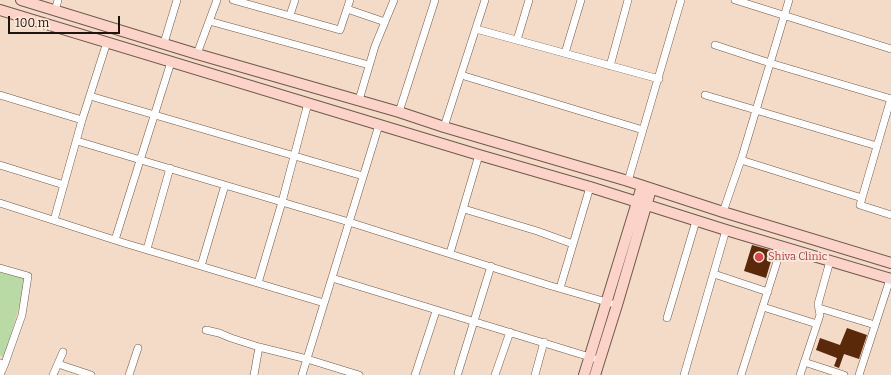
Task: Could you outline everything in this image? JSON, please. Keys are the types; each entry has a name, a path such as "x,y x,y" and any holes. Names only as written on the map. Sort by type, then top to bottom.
{"street":[{"path":"21,0 197,54 359,100 444,127 628,181 723,212 891,263"},
{"path":"55,11 58,0"},
{"path":"164,43 177,0"},
{"path":"197,54 218,0"},
{"path":"233,0 340,30 350,0"},
{"path":"290,15 295,0"},
{"path":"359,100 375,46 394,0"},
{"path":"399,112 435,0"},
{"path":"444,127 485,0"},
{"path":"517,40 529,0"},
{"path":"565,54 581,0"},
{"path":"610,66 628,0"},
{"path":"628,181 681,0"},
{"path":"735,0 891,50"},
{"path":"723,212 741,160 789,0"},
{"path":"347,9 385,22"},
{"path":"0,10 379,125 590,187 696,221 890,279 859,375"},
{"path":"209,21 369,65"},
{"path":"476,29 659,79"},
{"path":"54,220 82,120 107,42"},
{"path":"715,45 770,63 891,98 860,205 891,215"},
{"path":"115,240 171,62"},
{"path":"460,75 643,130"},
{"path":"0,95 82,120"},
{"path":"705,95 877,146"},
{"path":"90,96 363,176"},
{"path":"258,283 282,202 308,103"},
{"path":"302,375 379,125"},
{"path":"76,141 349,222 617,305"},
{"path":"450,253 479,155"},
{"path":"741,160 862,198"},
{"path":"0,165 64,186"},
{"path":"146,249 170,168"},
{"path":"200,266 225,185"},
{"path":"560,288 590,187"},
{"path":"584,375 595,358 617,305 646,187"},
{"path":"0,203 115,240 324,303"},
{"path":"595,375 595,358 607,302 642,203"},
{"path":"464,209 537,231 573,244"},
{"path":"667,318 696,221"},
{"path":"684,375 726,230"},
{"path":"742,375 782,246"},
{"path":"800,375 820,315 818,304 830,261"},
{"path":"458,373 491,266"},
{"path":"0,268 28,276 22,315 2,365 0,375"},
{"path":"714,274 768,292"},
{"path":"332,278 595,358"},
{"path":"763,307 817,324"},
{"path":"819,308 875,324"},
{"path":"415,375 436,310"},
{"path":"206,330 220,333 259,347 359,375"},
{"path":"496,375 510,332"},
{"path":"535,375 544,342"},
{"path":"254,375 259,347"},
{"path":"128,375 138,348"},
{"path":"53,375 63,352"},
{"path":"804,362 844,375"},
{"path":"58,364 91,375"}],"green space":[{"path":"0,269 28,277 4,358 0,355"}],"building":[{"path":"752,245 774,251 766,278 744,271"},
{"path":"847,328 867,335 859,359 844,354 839,368 834,366 837,358 816,350 820,338 840,345"}],"place":[{"name":"Shiva Clinic","path":"759,257"}]}
